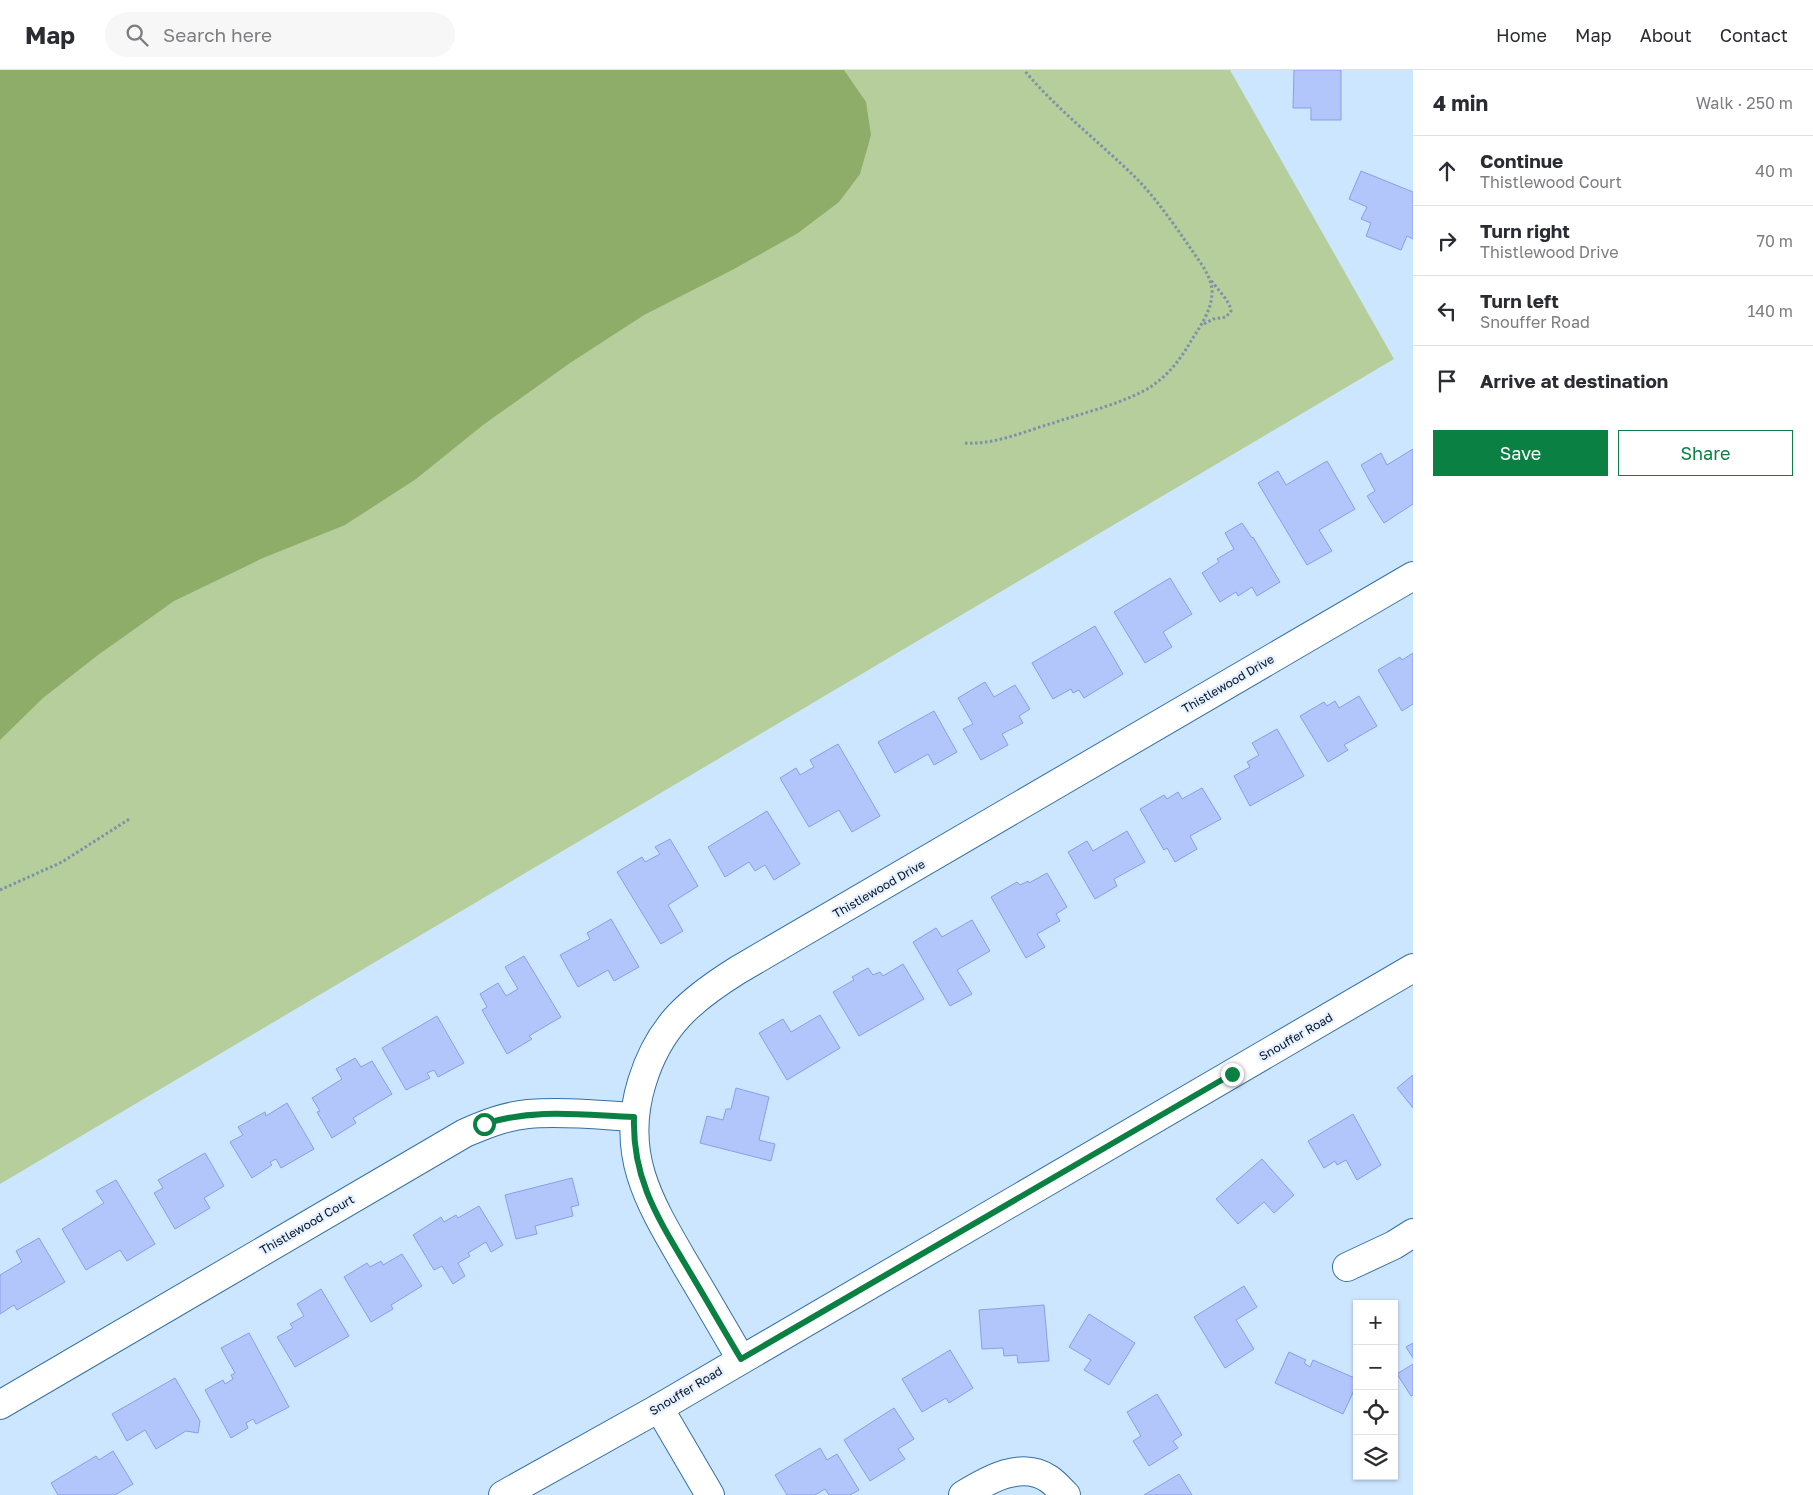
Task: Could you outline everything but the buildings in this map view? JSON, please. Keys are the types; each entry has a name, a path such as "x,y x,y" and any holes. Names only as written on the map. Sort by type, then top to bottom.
{"street":[{"name":"Thistlewood Drive","path":"741,1359 666,1231 650,1200 636,1157 634,1117 643,1078 654,1050 677,1018 703,993 737,971 1413,576"},
{"name":"Snouffer Road","path":"503,1495 659,1408 1413,968"},
{"name":"Thistlewood Court","path":"0,1405 472,1130 503,1118 528,1114 570,1113 634,1117"},
{"path":"1348,1268 1394,1245 1413,1233"},
{"path":"659,1408 710,1495"},
{"path":"963,1495 992,1478 1021,1471 1037,1473 1050,1479 1066,1495"}],"path":[{"path":"1024,70 1052,100 1140,182 1178,231 1218,290 1229,302 1231,311 1226,317 1207,322 1199,329"},
{"path":"965,443 989,441 1014,435 1107,406 1140,393 1162,378 1185,351 1207,314 1212,296 1211,284 1205,271"},
{"path":"0,890 62,862 131,818"}],"green space":[{"path":"0,70 1230,70 1394,359 0,1184"},
{"path":"0,70 844,70 866,102 871,135 860,174 839,202 798,233 734,269 644,315 570,363 483,425 416,479 345,525 263,558 174,601 98,655 43,698 0,740"}],"route":[{"path":"484,1124 503,1118 528,1114 570,1113 634,1117 636,1157 650,1200 666,1231 741,1359 1232,1074"}]}
